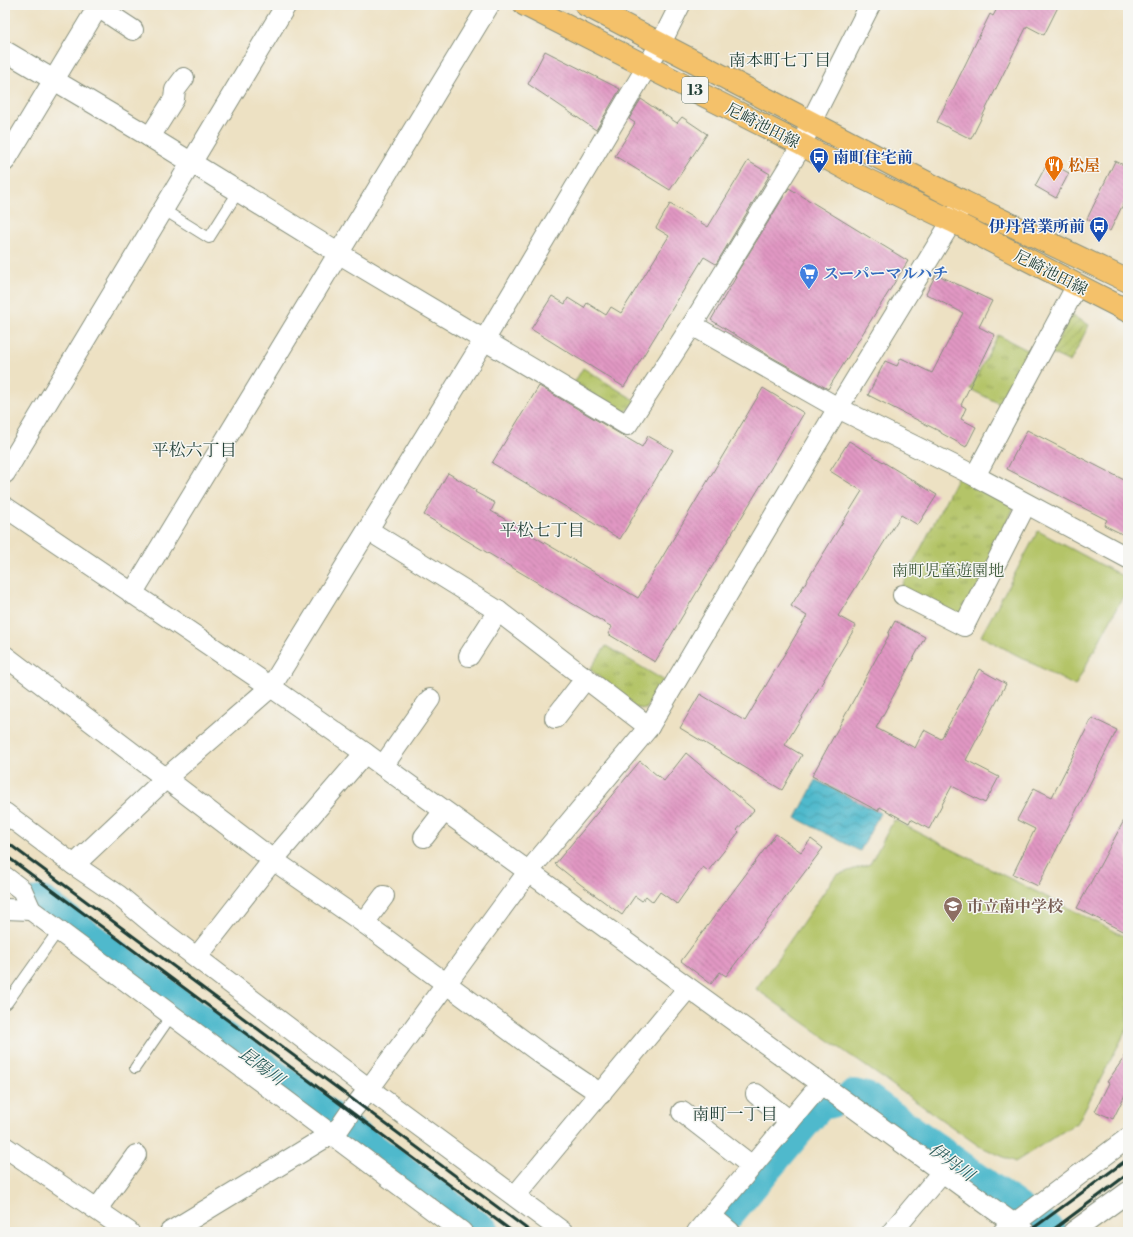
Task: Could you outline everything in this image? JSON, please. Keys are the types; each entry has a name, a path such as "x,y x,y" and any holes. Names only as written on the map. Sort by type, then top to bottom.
{"main road":[{"name":"尼崎池田線","path":"525,5 802,145 863,178 952,221 1128,311"},
{"name":"尼崎池田線","path":"586,5 964,202 1128,281"}],"street":[{"path":"5,473 286,5"},
{"path":"132,594 489,5"},
{"path":"74,865 165,779 270,687 485,339 661,43 680,5"},
{"path":"5,51 192,163 338,253 485,339 627,425 692,324 802,145 811,122 870,5"},
{"path":"5,161 98,6 133,30"},
{"path":"150,138 174,99 175,90 184,78"},
{"path":"170,1232 340,1128 528,872 649,727 838,408 964,202"},
{"path":"975,476 1077,285"},
{"path":"692,324 838,408 975,476 1128,558"},
{"path":"903,595 964,626 1026,504"},
{"path":"5,507 365,753 821,1084 1019,1223 1128,1138"},
{"path":"368,530 498,611 649,727"},
{"path":"469,656 498,611"},
{"path":"5,656 273,860 364,923 540,1053 600,1094"},
{"path":"555,718 586,678"},
{"path":"383,766 430,699"},
{"path":"197,957 273,860 365,753"},
{"path":"424,837 444,811"},
{"path":"5,813 74,865 118,895 154,925 369,1089 563,1232"},
{"path":"5,877 22,890 31,910 462,1232"},
{"path":"364,923 384,896"},
{"path":"5,909 31,910"},
{"path":"515,1196 688,988"},
{"path":"698,1232 821,1084"},
{"path":"756,1094 790,1121"},
{"path":"682,1112 752,1166"},
{"path":"5,1146 129,1232"},
{"path":"97,1210 136,1155"},
{"path":"892,1232 943,1171"},
{"path":"1073,1232 1128,1192"},
{"path":"711,1216 730,1232"}],"lane":[{"path":"164,210 209,238 238,192"},
{"path":"8,1003 58,930"},
{"path":"135,1068 171,1016"}],"green space":[{"path":"1071,315 1089,325 1070,362 1051,353"},
{"path":"998,335 1031,352 1004,406 970,389"},
{"path":"583,368 636,401 623,414 574,383"},
{"name":"南町児童遊園地","path":"958,476 1015,505 964,617 900,589"},
{"path":"1038,531 1128,579 1128,587 1075,686 981,636"},
{"path":"606,646 665,681 646,709 635,708 590,669"},
{"path":"894,820 1126,937 1128,942 1128,1027 1078,1122 1015,1162 979,1146 756,989 836,875 870,864"}],"water":[{"path":"816,780 880,813 860,851 796,818"}],"building":[{"path":"999,5 1059,5 1044,35 1027,26 971,139 937,122 990,14 993,16"},
{"path":"545,51 620,89 596,130 528,84"},
{"path":"641,99 677,123 682,117 707,134 670,190 615,156 635,123 629,119"},
{"path":"748,161 770,174 769,176 716,264 704,257 624,387 531,329 552,296 565,304 568,298 584,308 587,303 606,315 611,307 621,313 669,236 656,228 670,204 708,227"},
{"path":"1115,161 1128,167 1128,194 1110,231 1087,219"},
{"path":"1048,162 1069,173 1056,198 1035,186"},
{"name":"スーパーマルハチ","path":"789,188 908,261 828,389 711,320 736,277 735,276"},
{"path":"936,274 992,301 979,327 995,335 961,405 966,408 961,419 976,427 966,447 941,432 868,395 885,361 897,366 901,358 932,373 963,313 926,294"},
{"path":"539,386 642,447 648,436 673,450 620,539 492,463"},
{"path":"763,388 804,413 655,662 608,634 612,627 424,515 448,473 476,490 475,492 495,503 491,511 638,598"},
{"path":"1027,430 1128,482 1128,537 1104,525 1107,520 1007,469"},
{"path":"849,441 937,495 918,525 901,515 838,616 856,626 785,745 802,755 782,790 680,728 700,694 745,721 807,616 791,606 862,491 830,471"},
{"path":"895,621 925,637 876,728 915,748 924,730 941,739 979,669 1006,684 966,760 999,777 985,803 952,786 929,829 911,819 909,823 880,807 878,811 812,776 889,635 888,634"},
{"path":"1092,718 1117,730 1038,886 1013,874 1035,829 1017,820 1034,788 1052,797"},
{"path":"686,753 754,810 737,830 739,832 708,871 703,867 677,904 660,892 653,902 646,896 642,901 635,896 622,915 555,864 640,761 664,781"},
{"path":"1128,813 1128,934 1077,908"},
{"path":"776,834 801,852 811,839 823,848 726,976 720,972 711,984 681,961"},
{"path":"1128,1052 1128,1089 1113,1119 1095,1111 1109,1083 1107,1082"}],"waterway":[{"name":"昆陽川","path":"39,903 43,904 483,1232"},
{"name":"伊丹川","path":"854,1096 866,1099 1049,1232"},
{"name":"伊丹川","path":"712,1232 819,1104 831,1101"}],"railway":[{"path":"5,841 531,1232"},
{"path":"5,855 513,1232"},
{"path":"1028,1232 1128,1159"},
{"path":"1050,1232 1128,1174"}],"place":[{"name":"南町住宅前","path":"819,174"},
{"name":"松屋","path":"1054,182"},
{"name":"伊丹営業所前","path":"1099,243"},
{"name":"スーパーマルハチ","path":"809,290"},
{"name":"市立南中学校","path":"953,923"}],"district":[{"name":"南本町七丁目","path":"780,60"},
{"name":"平松六丁目","path":"194,450"},
{"name":"平松七丁目","path":"542,530"},
{"name":"南町一丁目","path":"735,1114"}]}
